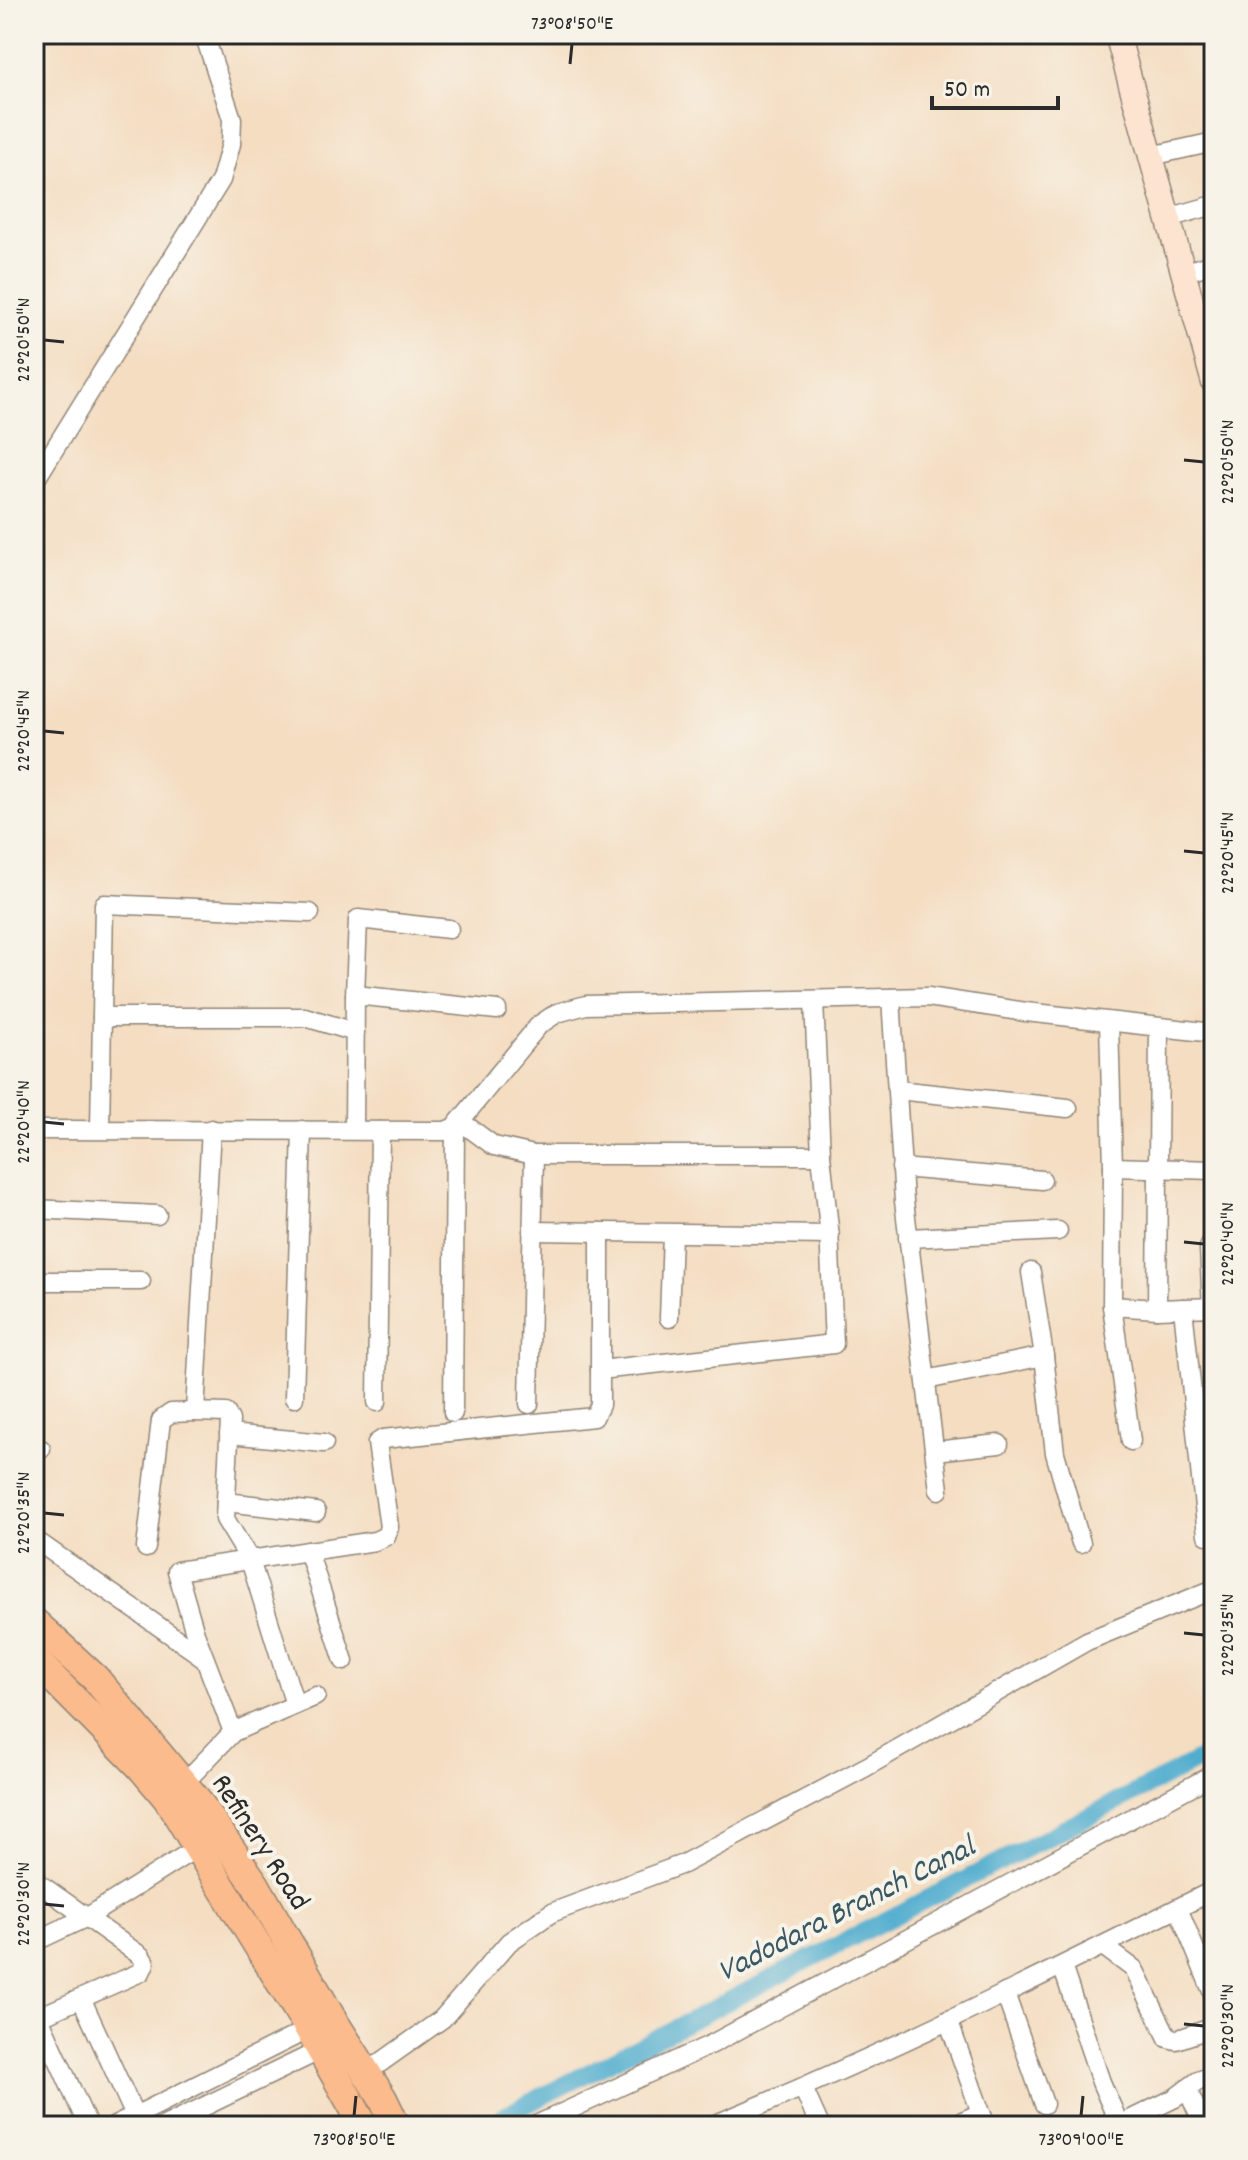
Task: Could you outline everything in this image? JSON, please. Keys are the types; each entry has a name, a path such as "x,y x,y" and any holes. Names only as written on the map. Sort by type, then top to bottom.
{"main road":[{"name":"Refinery Road","path":"34,1622 95,1678 184,1783 195,1827 315,2040 363,2086 396,2126"},
{"name":"Refinery Road","path":"34,1659 140,1766 195,1827 255,1884 363,2086 364,2126"}],"street":[{"path":"34,482 221,180 231,144 232,119 204,34"},
{"path":"1117,34 1214,383"},
{"path":"1151,156 1214,142"},
{"path":"1168,218 1214,205"},
{"path":"1183,273 1214,263"},
{"path":"100,1129 104,904 310,913"},
{"path":"354,1130 358,919 449,929"},
{"path":"355,995 497,1010"},
{"path":"34,1132 100,1129 445,1131 458,1124 539,1025 557,1013 586,1005 928,997 1214,1033"},
{"path":"891,998 901,1168 939,1490"},
{"path":"600,1370 834,1344 814,1001"},
{"path":"102,1017 305,1017 355,1032"},
{"path":"1109,1022 1113,1167 1112,1306 1131,1441"},
{"path":"1157,1309 1159,1028"},
{"path":"897,1090 1068,1108"},
{"path":"458,1124 494,1146 534,1155 821,1155"},
{"path":"453,1413 458,1124"},
{"path":"195,1412 211,1129"},
{"path":"294,1398 302,1130"},
{"path":"377,1402 380,1131"},
{"path":"529,1404 534,1155"},
{"path":"1113,1167 1214,1170"},
{"path":"901,1168 1042,1180"},
{"path":"34,1209 157,1215"},
{"path":"532,1231 830,1235"},
{"path":"908,1238 1058,1231"},
{"path":"233,1732 204,1658 177,1571 375,1541 386,1536 389,1527 378,1447 380,1440 594,1417 600,1405 600,1232"},
{"path":"669,1318 672,1234"},
{"path":"1112,1306 1157,1309 1213,1307 1209,1248 1214,1238"},
{"path":"1031,1272 1055,1453 1081,1543"},
{"path":"34,1281 141,1281"},
{"path":"1183,1308 1207,1535"},
{"path":"926,1380 1044,1356"},
{"path":"146,1548 161,1420 171,1413 226,1413 230,1420 225,1519 250,1560 295,1705"},
{"path":"229,1434 324,1443"},
{"path":"935,1451 999,1444"},
{"path":"226,1502 316,1512"},
{"path":"34,1539 204,1658"},
{"path":"308,1551 344,1661"},
{"path":"363,2086 442,2019 509,1942 551,1913 683,1864 866,1767 1087,1641 1214,1589"},
{"path":"184,1783 233,1732 316,1696"},
{"path":"534,2126 712,2044 1214,1774"},
{"path":"34,1942 89,1916 195,1827"},
{"path":"34,1880 89,1916 141,1956 145,1963 141,1972 37,2018 88,2126"},
{"path":"711,2126 803,2088 948,2020 1214,1890"},
{"path":"1178,1908 1214,1996"},
{"path":"1103,1946 1134,1969 1168,2038 1176,2040 1214,2027"},
{"path":"1062,1966 1101,2082 1119,2125 1214,2075"},
{"path":"1005,1993 1044,2104"},
{"path":"82,2000 135,2116"},
{"path":"948,2020 984,2119 951,2126"},
{"path":"115,2126 315,2040"},
{"path":"164,2126 315,2040"},
{"path":"803,2088 820,2126"},
{"path":"1187,2089 1204,2126"}],"waterway":[{"name":"Vadodara Branch Canal","path":"504,2116 1214,1752"}]}
